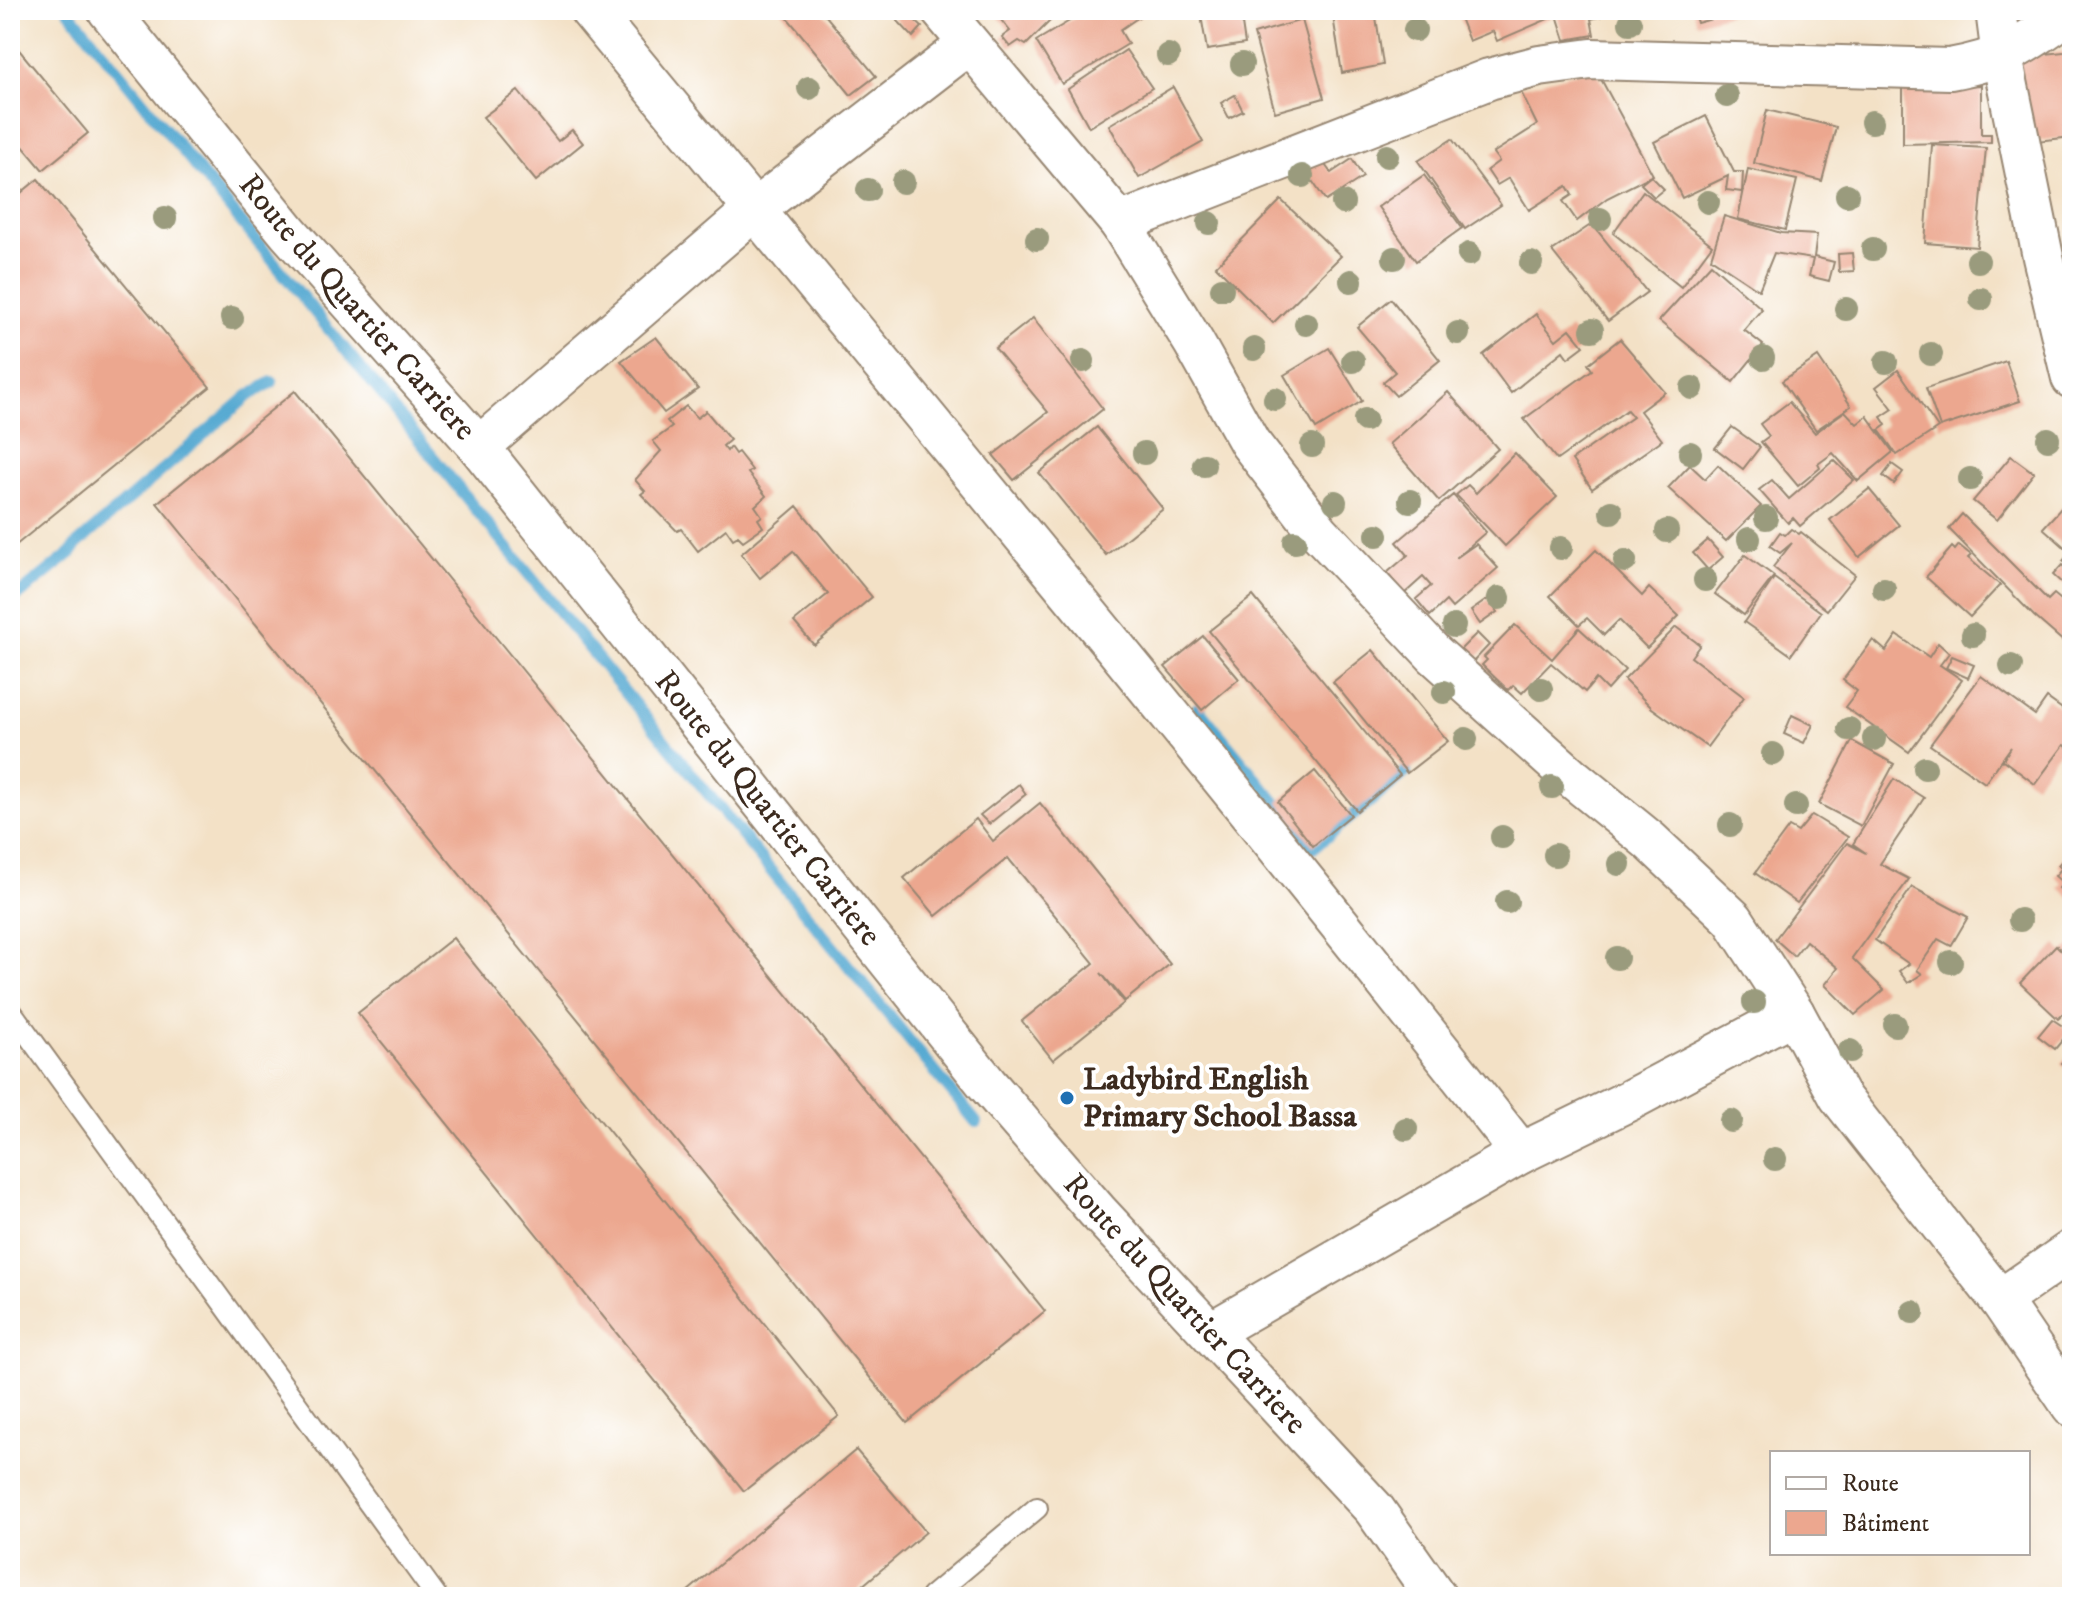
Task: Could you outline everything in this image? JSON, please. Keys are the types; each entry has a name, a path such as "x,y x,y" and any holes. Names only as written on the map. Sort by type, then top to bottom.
{"street":[{"name":"Route du Quartier Carriere","path":"108,10 288,232 479,447 987,1084 1097,1211 1211,1332 1281,1413 1374,1509 1436,1597"},
{"path":"590,10 1108,635 1302,874 1521,1153"},
{"path":"941,10 1120,223 1194,343 1250,443 1319,532 1434,654 1569,775 1650,841 1733,919 1794,1013 1839,1096 2000,1300 2072,1406"},
{"path":"1996,10 2002,57 2072,378"},
{"path":"1120,223 1489,79 1539,66 1591,59 1950,69 2002,57 2031,42 2072,11"},
{"path":"479,447 754,210 969,44"},
{"path":"1211,1332 1521,1153 1630,1100 1794,1013"},
{"path":"2000,1300 2072,1250"}],"lane":[{"path":"10,1010 437,1597"},
{"path":"931,1597 1037,1508"}],"building":[{"path":"781,10 821,10 876,76 851,95"},
{"path":"904,10 922,27 913,37 895,18"},
{"path":"993,10 1061,10 1026,45 1019,41 1010,47 1002,37 1010,31"},
{"path":"1088,10 1149,10 1120,30 1128,44 1062,84 1036,41"},
{"path":"1200,10 1240,10 1245,44 1207,50"},
{"path":"1332,10 1375,10 1383,65 1342,73"},
{"path":"1457,10 1623,11 1591,19 1594,35 1565,40 1557,15 1497,41 1493,31 1469,41"},
{"path":"1693,10 1741,10 1741,11 1697,23"},
{"path":"1302,20 1324,98 1275,112 1254,34"},
{"path":"10,39 88,133 43,170 10,131"},
{"path":"1126,50 1152,88 1089,127 1068,89"},
{"path":"2072,51 2072,137 2028,142 2018,57"},
{"path":"1595,68 1653,175 1607,198 1577,221 1563,201 1572,195 1567,186 1529,210 1509,178 1497,185 1487,170 1499,161 1493,153 1537,125 1519,88"},
{"path":"1981,85 1981,134 1991,134 1991,142 1903,144 1903,88"},
{"path":"1173,87 1203,142 1139,178 1109,125"},
{"path":"518,91 558,141 572,130 583,143 536,181 483,117"},
{"path":"1235,95 1243,111 1229,118 1221,103"},
{"path":"1767,110 1836,127 1822,181 1754,163"},
{"path":"1706,116 1734,172 1743,172 1742,192 1726,190 1728,176 1682,198 1654,142"},
{"path":"1452,139 1501,205 1465,229 1418,161"},
{"path":"1932,145 1986,148 1977,247 1925,243"},
{"path":"1320,158 1331,173 1352,159 1363,177 1326,201 1304,169"},
{"path":"1748,169 1797,180 1785,230 1738,219"},
{"path":"1424,175 1462,228 1416,261 1378,207"},
{"path":"1651,176 1664,189 1654,197 1641,184"},
{"path":"38,179 210,387 10,550 10,202"},
{"path":"1643,191 1712,245 1681,287 1613,233"},
{"path":"1281,200 1341,256 1273,323 1216,266"},
{"path":"1724,216 1781,233 1817,235 1814,257 1834,262 1829,281 1809,276 1813,259 1774,253 1759,290 1711,258"},
{"path":"1592,224 1647,292 1608,321 1552,251"},
{"path":"1852,253 1854,271 1839,272 1838,254"},
{"path":"1711,264 1762,309 1744,330 1763,345 1733,382 1659,321"},
{"path":"1391,299 1440,360 1396,396 1383,382 1395,372 1357,327"},
{"path":"1536,314 1556,340 1570,329 1584,346 1568,358 1563,351 1511,393 1483,355"},
{"path":"1033,318 1103,409 1014,480 993,455 1048,412 995,348"},
{"path":"656,337 698,389 664,413 621,361"},
{"path":"1620,339 1665,392 1640,411 1662,440 1592,489 1572,460 1633,417 1627,410 1557,460 1524,419 1592,370 1588,364"},
{"path":"1329,348 1362,401 1316,429 1284,375"},
{"path":"1818,357 1851,406 1816,430 1782,381"},
{"path":"2006,361 2020,401 1940,427 1926,388"},
{"path":"1898,370 1938,428 1897,455 1879,430 1886,425 1881,417 1893,409 1876,387"},
{"path":"295,391 1045,1311 907,1423 157,503"},
{"path":"1448,392 1498,449 1439,501 1389,444"},
{"path":"1789,402 1815,433 1845,411 1857,424 1867,416 1893,452 1858,481 1833,453 1798,486 1761,442 1769,436 1760,424"},
{"path":"686,406 697,418 706,411 730,440 723,446 727,451 730,447 735,454 738,452 752,470 748,473 766,496 755,506 762,516 758,519 763,527 743,541 738,536 733,539 726,529 698,551 681,529 677,531 641,494 645,491 635,480 661,451 653,441 672,427 667,421"},
{"path":"1097,427 1163,509 1106,555 1039,473"},
{"path":"1732,427 1760,447 1743,469 1715,448"},
{"path":"1515,453 1557,497 1505,546 1456,495 1468,485 1476,493"},
{"path":"2011,456 2034,473 1997,520 1973,501"},
{"path":"1834,460 1854,480 1800,526 1793,518 1788,523 1759,490 1772,480 1789,499"},
{"path":"1892,464 1903,472 1894,484 1883,476"},
{"path":"1690,465 1705,479 1718,465 1761,506 1726,541 1668,488"},
{"path":"1869,489 1899,525 1859,557 1830,520"},
{"path":"1453,495 1486,532 1456,558 1476,544 1498,568 1452,608 1446,601 1430,616 1416,599 1431,586 1423,577 1404,594 1387,573 1408,555 1397,542"},
{"path":"2072,496 2072,568 2063,561 2070,552 2043,528"},
{"path":"797,506 872,597 814,645 794,622 828,594 793,551 760,578 741,554"},
{"path":"1962,514 2048,600 2054,594 2072,609 2072,649 2034,616 1949,529"},
{"path":"1791,529 1799,534 1801,532 1855,575 1827,610 1773,567 1792,543 1780,553 1770,546 1780,532 1785,535"},
{"path":"1708,540 1723,557 1708,570 1693,553"},
{"path":"1959,545 1971,555 1968,558 2000,585 1970,617 1926,577 1952,547 1955,550"},
{"path":"1596,550 1642,596 1649,588 1679,616 1647,648 1619,620 1604,635 1587,618 1579,625 1550,596"},
{"path":"1745,555 1774,576 1744,615 1715,594"},
{"path":"2062,565 2072,574 2063,584 2053,575"},
{"path":"1774,578 1821,612 1791,655 1744,622"},
{"path":"1253,596 1400,775 1357,811 1209,631"},
{"path":"1488,599 1497,612 1480,624 1471,611"},
{"path":"1515,625 1552,659 1579,628 1625,670 1607,690 1596,679 1585,692 1551,663 1522,693 1513,685 1508,690 1482,665 1487,660 1484,657"},
{"path":"1676,627 1700,645 1691,657 1744,697 1707,747 1652,708 1624,680"},
{"path":"1477,633 1489,645 1472,663 1459,651"},
{"path":"1897,635 1929,657 1938,643 1949,653 1940,665 1962,680 1909,752 1845,707 1857,691 1843,680 1873,640 1886,651"},
{"path":"1203,636 1239,679 1202,710 1165,667"},
{"path":"1373,650 1448,741 1407,773 1333,682"},
{"path":"1952,656 1974,665 1968,678 1946,668"},
{"path":"1981,676 2035,715 2047,698 2072,716 2072,750 2064,745 2035,784 2003,760 2011,747 1985,783 1930,745"},
{"path":"1792,715 1813,725 1804,743 1784,734"},
{"path":"1852,741 1894,764 1861,826 1819,804"},
{"path":"1315,771 1351,815 1313,846 1278,802"},
{"path":"1894,779 1924,798 1880,864 1909,879 1852,958 1884,990 1855,1015 1825,985 1838,968 1806,941 1794,956 1775,939 1847,843 1866,853 1853,844"},
{"path":"1019,784 1026,794 989,824 980,815"},
{"path":"1040,803 1170,964 1125,1001 1101,973 1124,1003 1053,1060 1022,1021 1094,963 1008,858 936,916 904,878 976,819 993,841"},
{"path":"1812,815 1848,837 1797,903 1755,873 1789,827 1798,832"},
{"path":"2072,849 2072,899 2059,888 2063,883 2055,876 2062,868 2058,865"},
{"path":"1912,887 1968,917 1951,946 1938,939 1917,970 1922,974 1908,983 1899,971 1909,964 1875,940"},
{"path":"453,938 839,1416 744,1491 358,1013"},
{"path":"2072,944 2072,1006 2058,1019 2020,983 2056,945 2064,953"},
{"path":"2052,1019 2070,1031 2055,1049 2038,1036"},
{"path":"2072,1052 2072,1074 2061,1063"},
{"path":"856,1450 926,1532 849,1597 681,1597"}],"waterway":[{"path":"68,10 976,1122"},
{"path":"10,602 72,552 76,545 248,396 272,382"},
{"path":"1198,708 1313,848 1406,772"}],"place":[{"name":"Ladybird English Primary School Bassa","path":"1067,1098"}]}
